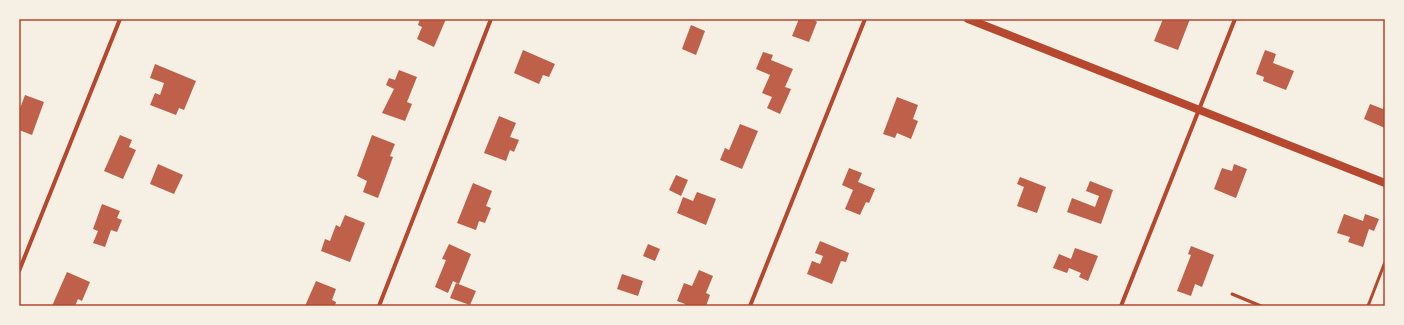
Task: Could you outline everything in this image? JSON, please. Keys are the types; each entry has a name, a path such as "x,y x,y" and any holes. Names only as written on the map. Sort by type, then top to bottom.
{"main road":[{"path":"968,19 1385,183"}],"street":[{"path":"19,271 120,19"},
{"path":"379,306 491,19"},
{"path":"750,306 864,19"},
{"path":"1121,306 1235,19"}],"lane":[{"path":"1368,306 1385,262"},
{"path":"1232,294 1261,306"}],"building":[{"path":"420,19 446,19 434,47 417,39 422,27 418,25"},
{"path":"799,19 813,19 817,22 809,42 792,36"},
{"path":"1163,19 1190,19 1178,50 1154,41"},
{"path":"691,25 705,31 696,55 682,49"},
{"path":"523,50 555,64 549,77 543,75 539,84 514,73"},
{"path":"1265,50 1276,54 1273,63 1294,71 1286,90 1263,81 1264,77 1256,74"},
{"path":"763,52 773,55 771,60 793,69 785,87 791,89 780,114 767,108 772,97 762,93 770,75 756,69"},
{"path":"155,64 196,81 184,110 179,108 176,115 150,105 155,93 160,95 164,83 150,78"},
{"path":"399,70 417,77 407,102 412,104 405,121 382,113 394,89 386,85 389,78 395,80"},
{"path":"25,95 44,102 32,135 19,130 19,111"},
{"path":"897,97 918,105 913,119 918,121 911,139 897,133 895,138 883,134"},
{"path":"1370,104 1383,109 1385,104 1385,128 1364,119"},
{"path":"499,116 516,123 510,137 519,140 514,152 510,150 506,161 484,153"},
{"path":"740,124 758,131 742,169 720,160 725,148 729,150"},
{"path":"120,135 132,140 129,147 136,150 123,179 104,171"},
{"path":"372,135 395,144 390,156 393,157 378,198 363,192 367,181 357,176"},
{"path":"158,164 183,175 174,194 150,184"},
{"path":"1234,164 1247,169 1236,198 1214,189 1222,168 1232,171"},
{"path":"849,168 862,173 858,182 875,189 869,203 866,202 860,215 845,209 853,190 842,185"},
{"path":"676,175 688,180 681,196 669,190"},
{"path":"1020,177 1046,187 1037,213 1017,206 1024,187 1017,184"},
{"path":"1090,181 1113,190 1101,224 1067,212 1072,198 1095,207 1099,196 1086,191"},
{"path":"473,183 492,191 486,206 491,208 485,223 479,221 476,230 457,223"},
{"path":"697,192 716,199 706,225 677,213 683,197 693,201"},
{"path":"102,204 120,211 117,218 122,220 117,232 111,230 105,247 93,243 98,231 93,229"},
{"path":"1344,214 1363,221 1365,214 1379,219 1374,231 1369,229 1363,247 1348,242 1350,237 1337,233"},
{"path":"345,215 365,223 350,262 321,251 325,239 330,241 336,225 340,227"},
{"path":"820,241 849,253 846,262 841,261 832,284 807,274 812,261 820,264 823,256 815,253"},
{"path":"449,244 471,254 459,284 453,281 448,293 435,287 446,260 442,259"},
{"path":"648,244 660,249 655,261 643,256"},
{"path":"1191,246 1214,255 1202,287 1195,284 1191,296 1177,291 1191,255 1188,254"},
{"path":"1075,248 1098,256 1088,281 1079,277 1081,273 1069,268 1067,273 1053,268 1059,254 1071,259"},
{"path":"699,270 713,276 706,293 710,295 706,306 685,306 685,304 677,301 684,283 692,286"},
{"path":"67,272 90,282 82,301 78,299 75,306 52,306"},
{"path":"622,274 643,281 638,296 617,289"},
{"path":"316,281 336,289 332,300 336,302 335,306 305,306"},
{"path":"456,283 476,291 470,305 450,298"}]}
